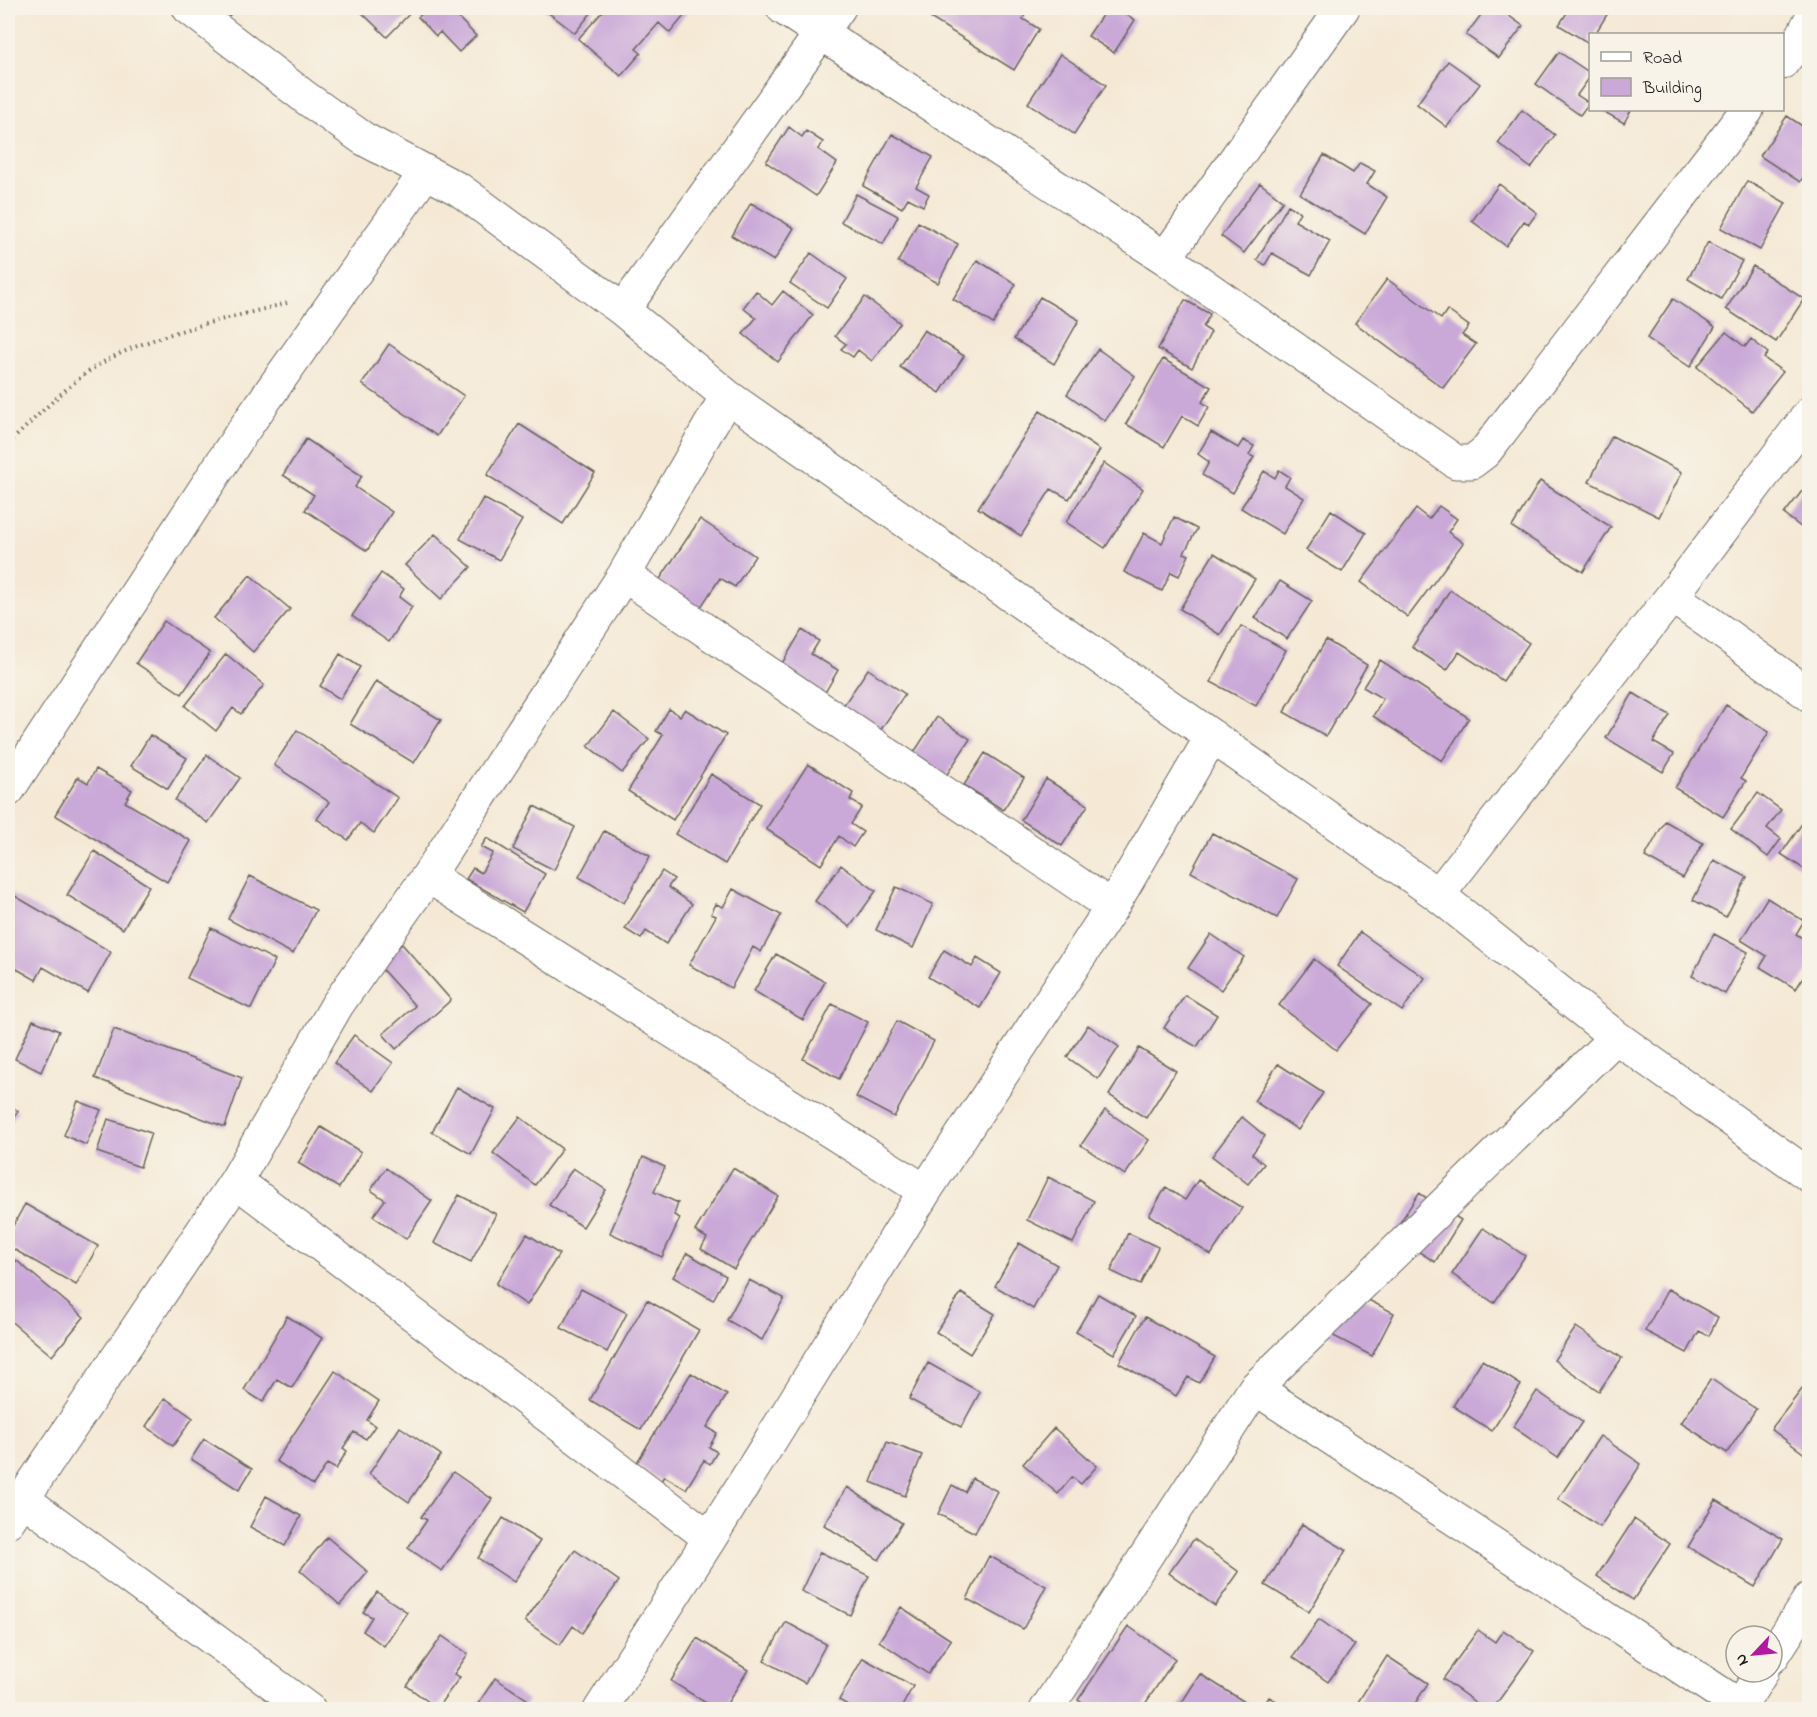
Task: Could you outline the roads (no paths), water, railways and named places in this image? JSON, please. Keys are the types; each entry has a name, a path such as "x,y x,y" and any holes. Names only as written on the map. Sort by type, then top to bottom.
{"street":[{"path":"189,8 354,132 460,190 623,310 727,396 1438,895 1616,1037 1809,1176"},
{"path":"783,8 831,19 1165,258 1456,462 1472,462 1485,452 1746,111"},
{"path":"1165,258 1343,8"},
{"path":"623,310 831,19"},
{"path":"1784,60 1803,35 1809,21"},
{"path":"8,790 240,435 426,172"},
{"path":"309,1710 15,1510 236,1181 337,1005 428,876 624,575 727,396"},
{"path":"1438,895 1672,596 1809,413"},
{"path":"624,575 1112,907"},
{"path":"1672,596 1809,695"},
{"path":"600,1710 710,1538 925,1191 1112,907 1212,736"},
{"path":"428,876 925,1191"},
{"path":"1046,1710 1256,1388 1616,1037"},
{"path":"236,1181 710,1538"},
{"path":"1256,1388 1739,1708 1754,1684"},
{"path":"1784,1638 1809,1598"}]}
